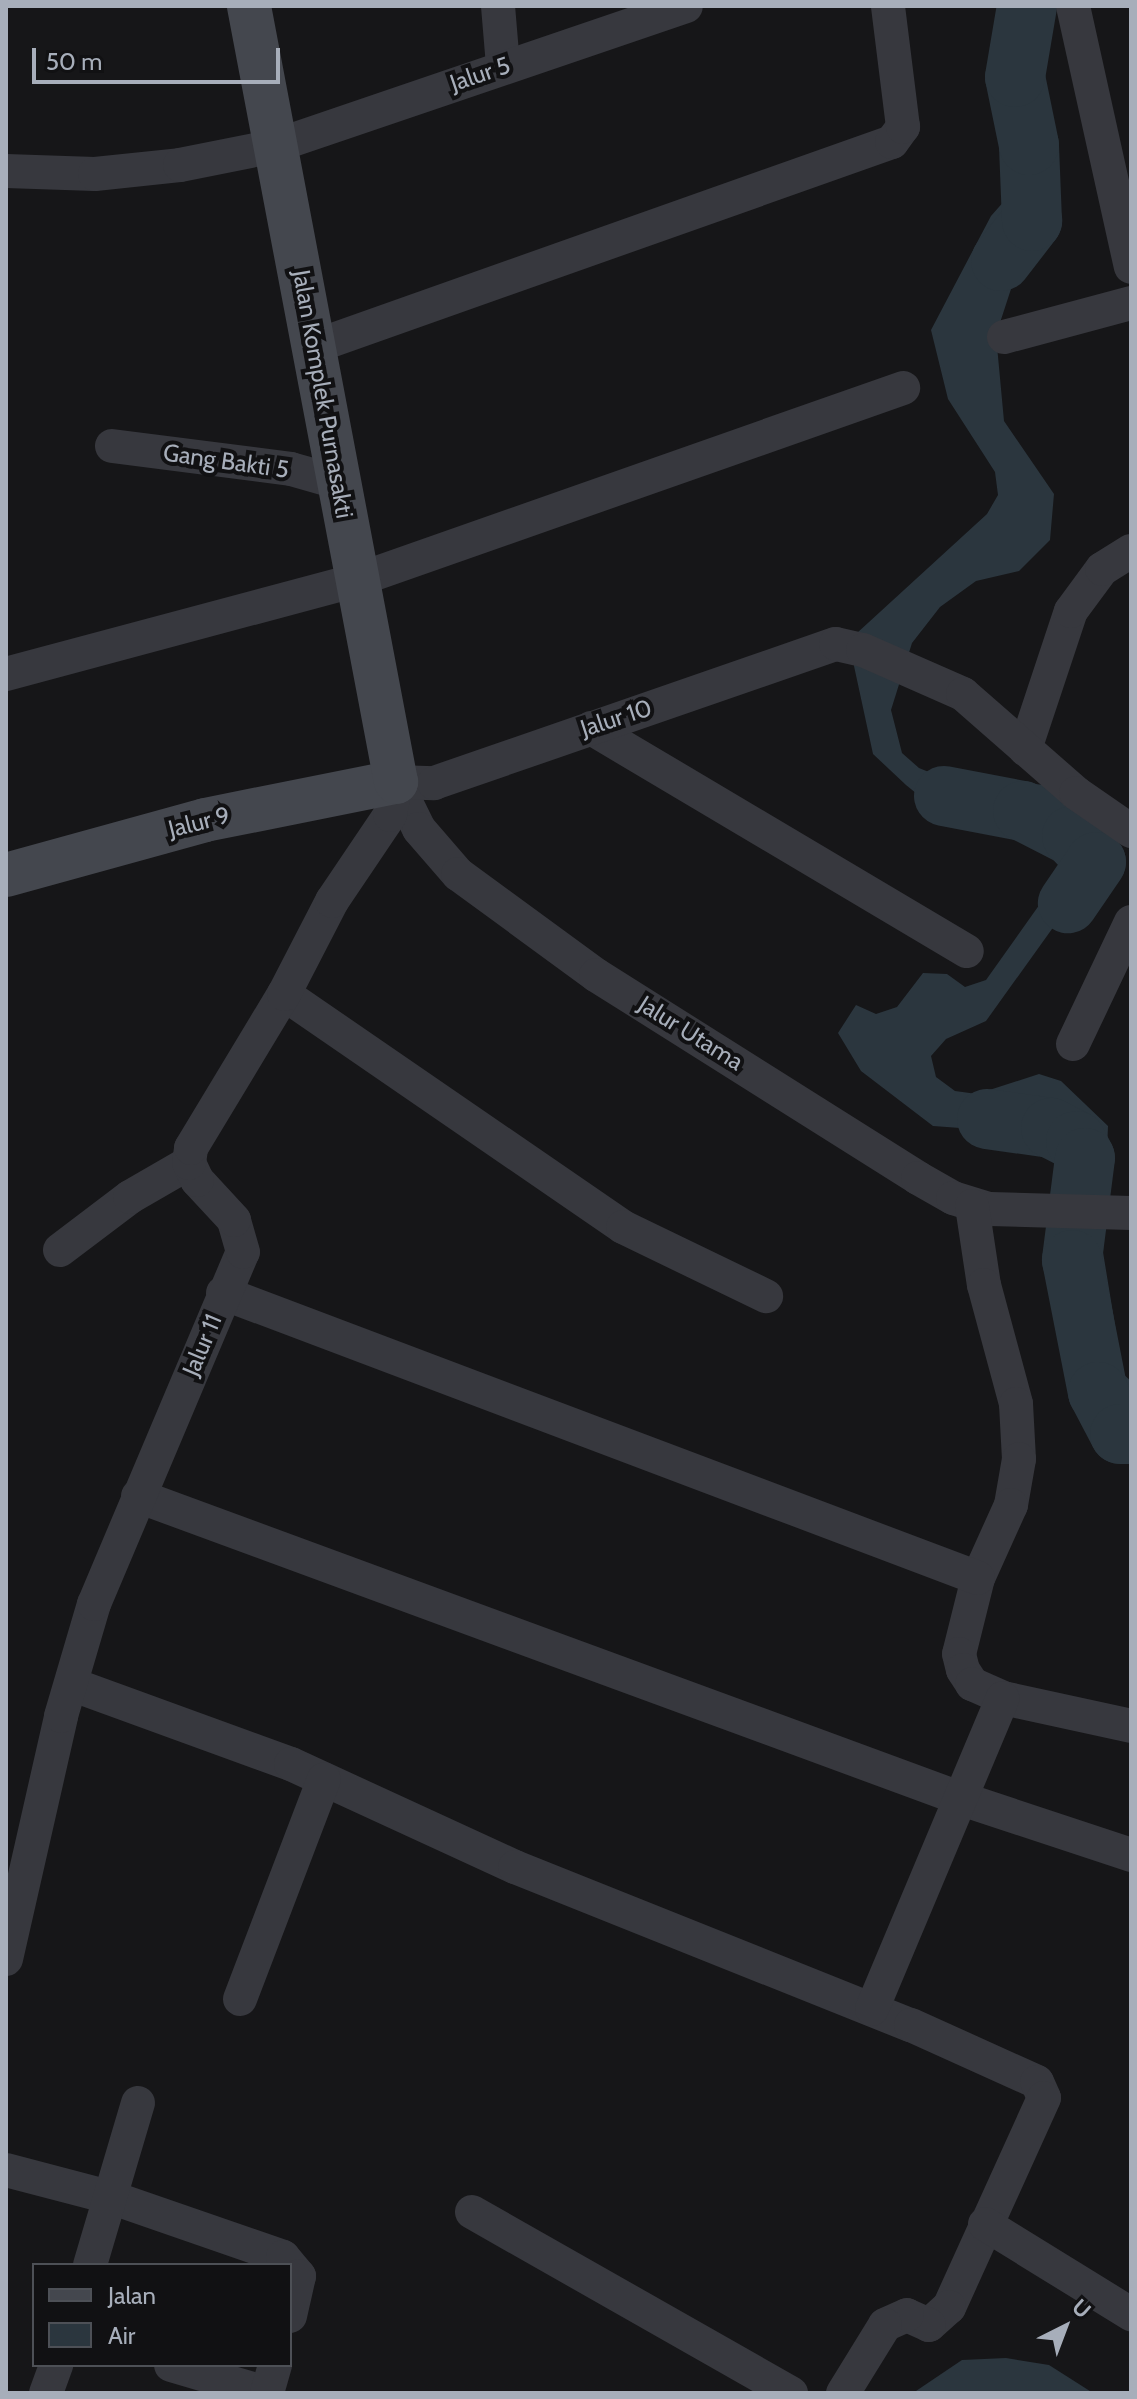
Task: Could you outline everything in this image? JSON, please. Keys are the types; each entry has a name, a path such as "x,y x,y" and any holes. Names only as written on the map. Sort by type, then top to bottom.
{"street":[{"name":"Jalan Komplek Purnasakti","path":"249,6 316,346 396,782"},
{"path":"498,6 503,65"},
{"name":"Jalur 5","path":"6,171 95,174 180,165 275,146 503,65 686,6"},
{"path":"316,346 892,142 903,127 888,6"},
{"path":"1073,6 1131,267"},
{"path":"1004,337 1131,303"},
{"path":"6,674 357,580 903,388"},
{"name":"Gang Bakti 5","path":"112,446 291,469 340,483"},
{"path":"1131,551 1102,569 1071,611 1025,749 1131,831"},
{"name":"Jalur 10","path":"396,782 434,783 836,644 901,666 963,694 1025,749"},
{"path":"591,728 967,951"},
{"path":"60,1250 130,1197 189,1163 198,1133 284,994 332,901 390,815 396,782"},
{"name":"Jalur 9","path":"6,875 205,820 396,782"},
{"name":"Jalur Utama","path":"396,782 419,829 458,874 596,975 918,1178 972,1206 1125,1213"},
{"path":"1073,1044 1131,922"},
{"path":"284,994 623,1227 766,1296"},
{"name":"Jalur 11","path":"8,1946 71,1684 94,1604 223,1293 243,1252 242,1236 189,1163"},
{"path":"972,1206 984,1285 1016,1404 1019,1459 1011,1505 978,1578 959,1654 972,1684 1003,1698 1131,1726"},
{"path":"223,1293 978,1578"},
{"path":"138,1496 962,1799 1131,1855"},
{"path":"71,1684 324,1779 515,1867 872,2009 1037,2082 1045,2091 938,2320 929,2325 907,2315 891,2321 843,2393"},
{"path":"872,2009 1003,1698"},
{"path":"240,1999 324,1779"},
{"path":"91,2263 113,2198 138,2103"},
{"path":"6,2170 113,2198 283,2257 288,2263"},
{"path":"472,2212 791,2393"},
{"path":"985,2224 1131,2314"},
{"path":"292,2268 299,2276 292,2307"},
{"path":"46,2393 55,2367"},
{"path":"178,2367 266,2393 274,2367"}],"water":[{"path":"1038,185 1041,228 1025,246 996,335 1004,421 1054,494 1050,540 1019,571 976,581 940,607 912,643 891,710 902,753 919,768 941,777 1060,786 1112,827 1115,841 986,1021 946,1039 931,1056 936,1077 955,1091 977,1094 1039,1074 1061,1081 1108,1126 1103,1252 1123,1374 1131,1381 1131,1434 1123,1432 1095,1398 1047,1222 1051,1201 1086,1173 1088,1151 1071,1136 933,1126 861,1071 838,1033 856,1005 876,1014 897,1007 923,973 947,974 965,987 986,980 1074,856 1073,834 1055,818 1036,811 949,820 906,785 873,754 854,666 857,633 987,514 998,495 995,472 948,399 931,330 991,216 1006,199"},
{"path":"1006,2358 1049,2365 1093,2393 913,2393 962,2360"}],"waterway":[{"path":"1001,261 1032,221 1029,145 1015,77 1027,6"},
{"path":"944,796 1023,811 1072,836 1096,862 1068,903"},
{"path":"987,1119 1051,1128 1076,1141 1085,1158 1072,1260 1098,1392 1120,1434 1131,1434"}]}
